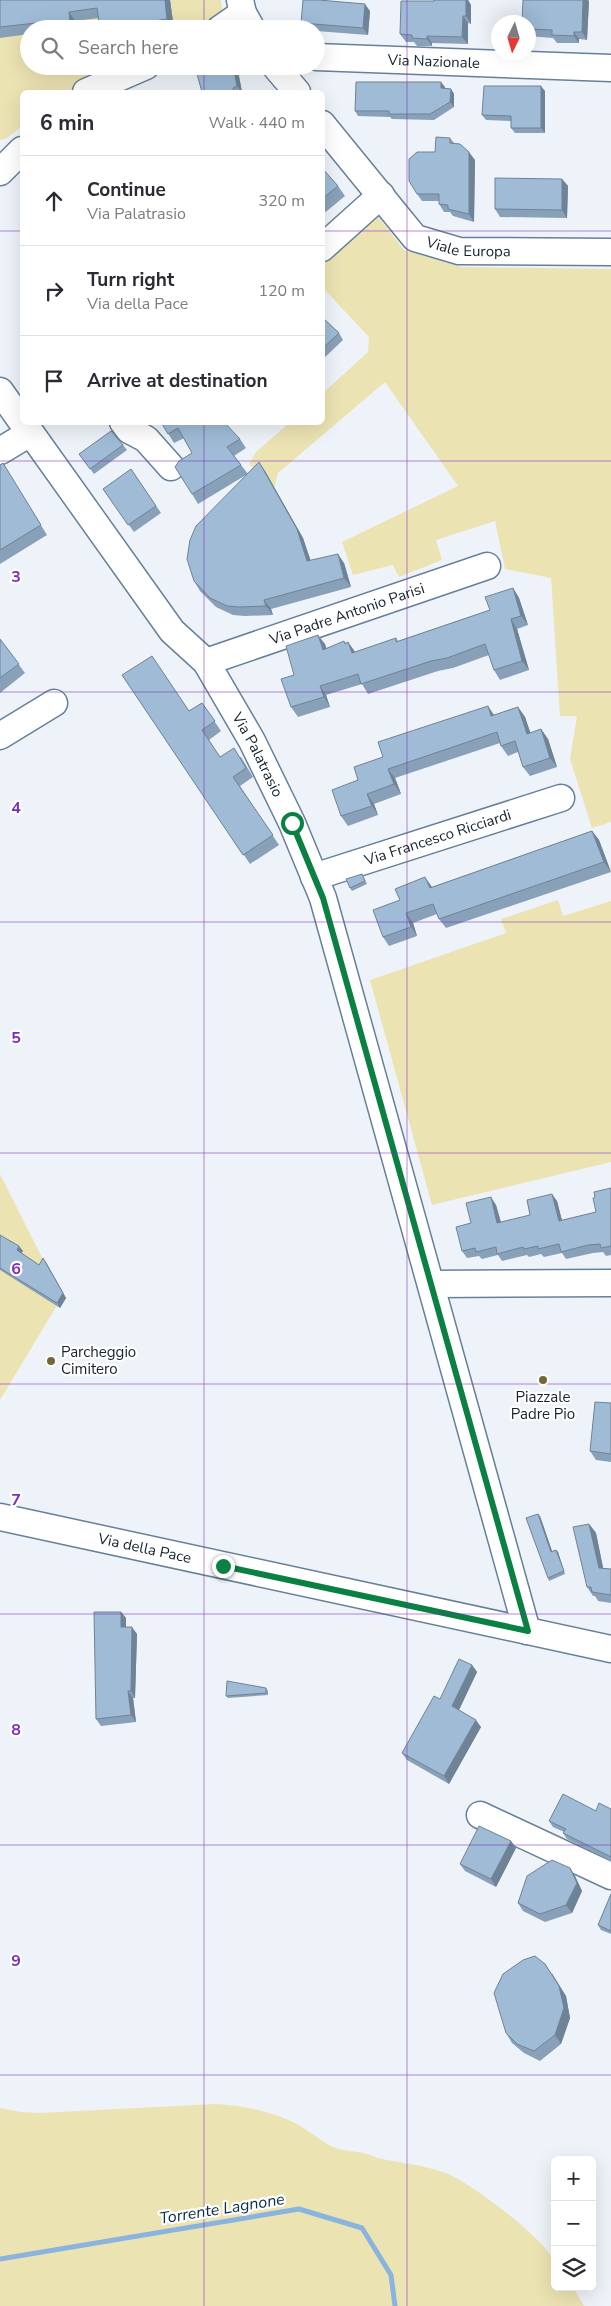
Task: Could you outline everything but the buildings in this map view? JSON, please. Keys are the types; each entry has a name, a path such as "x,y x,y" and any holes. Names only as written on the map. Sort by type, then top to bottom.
{"street":[{"name":"Via Nazionale","path":"325,57 611,68"},
{"path":"91,90 125,75"},
{"path":"283,75 295,90"},
{"name":"Viale Europa","path":"325,128 415,238 459,251 611,252"},
{"path":"0,172 20,152"},
{"path":"325,245 381,195"},
{"name":"Via Palatrasio","path":"0,391 20,419"},
{"path":"125,425 129,430 146,440 171,467"},
{"path":"0,451 25,426"},
{"name":"Via Palatrasio","path":"25,426 172,631 206,662 260,758 292,823 323,898 528,1631"},
{"name":"Via Padre Antonio Parisi","path":"206,662 487,566"},
{"path":"0,736 54,703"},
{"name":"Via Francesco Ricciardi","path":"314,877 561,798"},
{"path":"431,1284 611,1283"},
{"name":"Via della Pace","path":"0,1517 611,1648"},
{"path":"480,1815 611,1876"}],"shaded area":[{"path":"0,0 221,0 223,17 219,20 20,20 20,75 94,75 70,90 20,90 20,128 7,138 0,140"},
{"path":"376,214 404,250 462,267 611,269 611,822 592,828 570,759 577,716 560,716 551,578 505,569 495,521 436,540 442,560 399,577 393,565 353,575 342,542 458,486 385,382 278,473 274,488 249,464 256,452 287,425 325,425 325,391 368,352 369,337 325,290 325,258"},
{"path":"558,900 563,916 611,901 611,1162 432,1205 370,980 506,933 501,919"},
{"path":"0,1174 62,1297 0,1400"},
{"path":"215,2104 245,2107 293,2122 333,2147 372,2155 377,2158 431,2168 448,2174 489,2200 537,2239 551,2256 551,2291 575,2291 584,2306 0,2306 0,2108 39,2113"}],"waterway":[{"name":"Torrente Lagnone","path":"0,2259 299,2209 362,2228 391,2275 395,2306"}],"place":[{"name":"Parcheggio Cimitero","path":"51,1361"},
{"name":"Piazzale Padre Pio","path":"543,1380"}],"route":[{"path":"223,1566 528,1631 323,898 292,823"}]}
